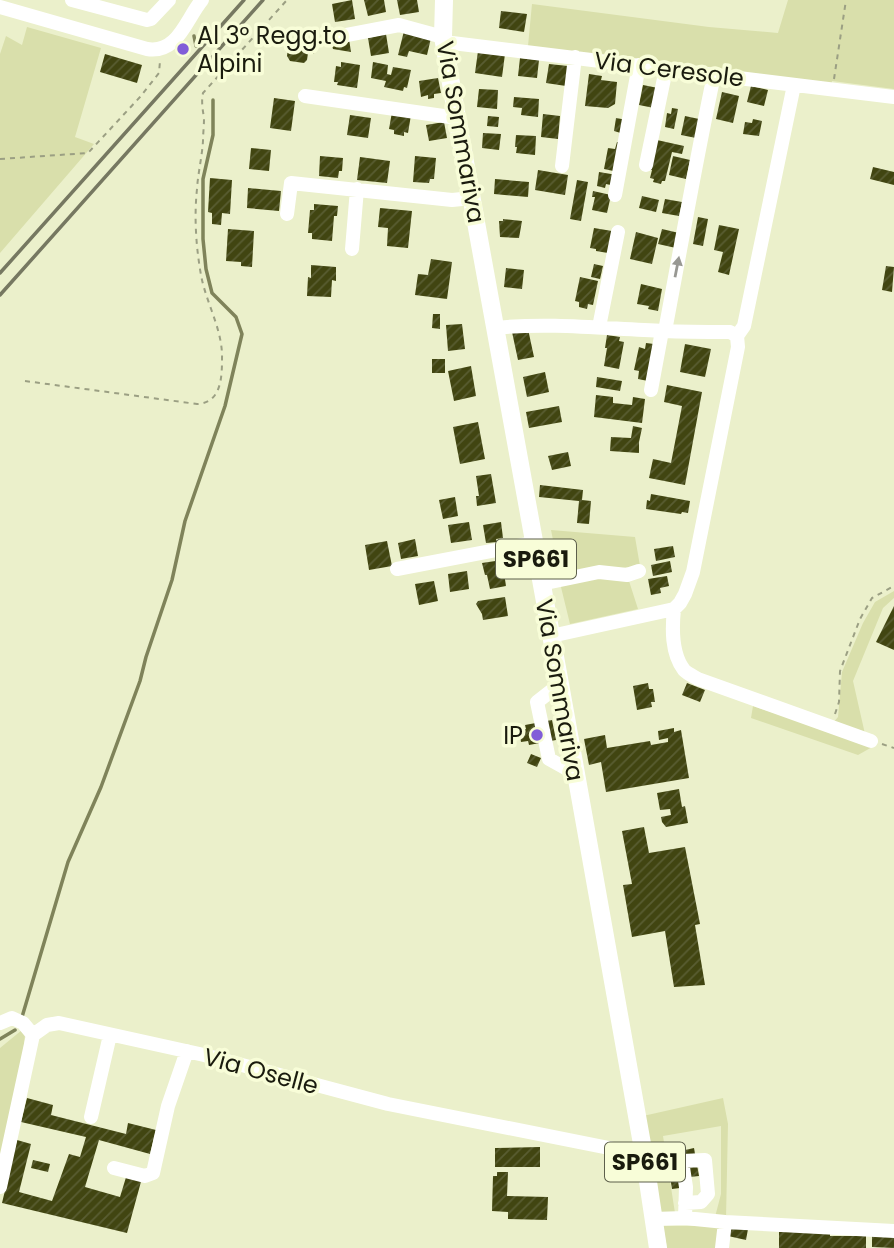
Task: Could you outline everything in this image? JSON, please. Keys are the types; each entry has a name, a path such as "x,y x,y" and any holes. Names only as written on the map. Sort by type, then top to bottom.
{"main road":[{"name":"Via Sommariva","path":"443,2 444,40 457,118 644,1155 658,1248"}],"street":[{"path":"60,25 69,0 146,20 151,19 169,0"},
{"path":"0,7 147,49 159,49 173,42 181,34 202,0"},
{"name":"Via Ceresole","path":"331,38 400,25 444,40 894,97"},
{"path":"562,166 575,57"},
{"path":"615,195 639,65"},
{"path":"646,165 666,69"},
{"path":"651,390 714,75"},
{"path":"551,636 674,609 685,594 693,572 737,336 744,326 794,85"},
{"path":"305,96 457,118"},
{"path":"287,214 291,183 452,200 472,198"},
{"path":"352,249 357,189"},
{"path":"599,327 618,232"},
{"path":"494,328 599,327 730,332 737,336"},
{"path":"397,569 534,544"},
{"path":"541,584 599,572 627,575 639,571"},
{"path":"674,609 672,631 679,660 686,672 698,679 871,741"},
{"path":"560,684 537,702 549,759 576,774"},
{"path":"0,1023 12,1018 23,1023 33,1035 0,1186"},
{"name":"Via Oselle","path":"33,1035 47,1025 60,1023 187,1051 388,1104 644,1155"},
{"path":"91,1116 110,1035"},
{"path":"114,1168 145,1176 153,1173 168,1106 187,1051"},
{"path":"653,1219 685,1210 725,1222 894,1231"},
{"path":"722,1248 725,1222"}],"path":[{"path":"25,381 197,404 206,404 217,393 222,345 206,297 198,254 196,208 204,121 201,102 203,93 287,0"},
{"path":"832,90 846,0"},
{"path":"0,159 89,153 159,73 159,49"},
{"path":"825,725 834,718 839,702 840,671 860,619 872,598 894,586"}],"green space":[{"path":"788,0 894,0 894,89 832,81 831,86 528,46 532,4 709,27 778,33"},
{"path":"27,27 101,48 75,137 94,144 0,253 0,54 6,36 22,45"},
{"path":"551,530 635,537 640,566 560,575"},
{"path":"603,575 629,581 638,609 570,624 560,583"},
{"path":"894,591 894,598 883,608 853,681 865,734 832,724 838,717 842,672 863,623 875,602"},
{"path":"753,706 874,746 858,755 751,718"},
{"path":"22,1030 25,1034 22,1066 0,1170 0,1048"},
{"path":"723,1098 728,1124 726,1218 715,1217 721,1194 721,1126 663,1136 675,1213 661,1213 643,1116"},
{"path":"663,1226 719,1226 716,1248 667,1248"}],"building":[{"path":"352,0 355,19 335,22 332,4"},
{"path":"364,0 384,0 386,12 368,16"},
{"path":"397,0 417,0 419,12 400,15"},
{"path":"501,11 527,14 524,32 499,28"},
{"path":"404,31 431,38 427,55 409,51 407,57 398,55"},
{"path":"386,34 389,53 371,56 368,38"},
{"path":"349,39 351,52 333,49 331,42"},
{"path":"289,41 316,43 314,54 308,53 304,63 290,61 287,56"},
{"path":"478,51 505,54 502,77 475,73"},
{"path":"105,54 142,65 137,83 100,72"},
{"path":"520,58 539,60 537,78 518,76"},
{"path":"341,62 360,65 357,88 337,85 338,82 334,82 336,66 341,67"},
{"path":"373,62 388,65 387,74 391,75 393,67 411,70 407,88 404,87 403,91 384,87 386,81 371,78"},
{"path":"549,64 568,66 566,86 546,83"},
{"path":"589,74 602,76 601,80 617,82 615,104 608,108 585,106"},
{"path":"438,78 441,93 434,94 434,98 428,99 428,95 421,97 419,81"},
{"path":"643,85 658,88 654,108 639,105"},
{"path":"751,86 768,90 764,106 747,102"},
{"path":"479,89 498,90 497,109 477,107"},
{"path":"722,92 739,96 733,123 716,119"},
{"path":"514,97 539,99 538,117 521,115 522,108 513,107"},
{"path":"274,98 295,101 291,131 270,128"},
{"path":"672,108 678,109 674,129 665,127 667,113 671,114"},
{"path":"392,112 411,115 408,133 404,132 404,136 394,134 394,130 389,129"},
{"path":"543,114 560,116 558,139 541,137"},
{"path":"350,115 371,118 368,138 347,135"},
{"path":"488,116 499,117 498,127 487,126"},
{"path":"685,116 699,119 696,138 681,135"},
{"path":"616,118 627,120 624,134 614,131"},
{"path":"753,119 762,121 759,136 743,134 745,122 752,123"},
{"path":"444,122 447,138 429,141 426,125"},
{"path":"483,133 501,134 499,150 482,148"},
{"path":"516,135 536,136 535,155 516,153"},
{"path":"657,140 684,146 682,154 672,152 665,181 661,184 653,182 654,179 650,178 652,170 649,169"},
{"path":"617,142 624,143 618,172 604,169 608,148 615,149"},
{"path":"251,148 271,150 269,171 249,169"},
{"path":"320,156 343,158 342,171 339,171 338,178 319,176"},
{"path":"415,156 436,158 434,179 430,179 429,183 413,182"},
{"path":"673,156 690,160 686,179 669,175"},
{"path":"360,157 390,161 387,183 357,180"},
{"path":"873,167 894,172 894,185 870,179"},
{"path":"538,170 568,175 565,195 535,190"},
{"path":"599,172 617,175 615,186 597,186"},
{"path":"210,178 232,180 230,214 222,213 221,225 212,224 212,213 208,212"},
{"path":"495,179 529,182 528,197 494,194"},
{"path":"577,180 588,182 581,221 570,219"},
{"path":"248,188 281,191 279,211 247,208"},
{"path":"593,191 611,195 607,213 592,210 595,197 592,197"},
{"path":"642,196 659,200 656,212 639,208"},
{"path":"665,199 682,202 679,216 662,213"},
{"path":"314,204 338,206 337,216 334,216 332,241 312,239 312,233 308,233 310,210 314,210"},
{"path":"380,208 412,211 408,248 387,246 388,228 378,227"},
{"path":"698,217 708,219 703,246 693,244"},
{"path":"499,221 522,221 519,238 500,237"},
{"path":"719,225 739,229 729,275 718,272 723,252 714,250"},
{"path":"594,228 612,231 608,253 590,248"},
{"path":"228,229 254,231 252,267 241,266 241,262 226,261"},
{"path":"662,229 679,233 676,248 658,244"},
{"path":"636,232 658,238 652,264 630,259"},
{"path":"431,259 452,262 447,299 415,295 418,274 428,275"},
{"path":"594,264 603,266 600,279 591,277"},
{"path":"311,265 336,267 336,281 332,280 331,297 307,296"},
{"path":"886,266 894,267 892,292 882,290"},
{"path":"506,268 524,270 522,289 504,287"},
{"path":"580,277 598,281 593,305 588,304 587,309 579,307 579,302 575,301"},
{"path":"641,284 662,289 658,311 637,304"},
{"path":"433,314 440,314 440,329 432,328"},
{"path":"462,324 465,349 448,351 446,325"},
{"path":"528,329 534,357 518,360 512,332"},
{"path":"607,335 620,337 619,341 624,342 619,369 604,366"},
{"path":"646,343 654,344 648,381 638,379 639,371 634,370 639,347 645,349"},
{"path":"685,344 711,349 705,377 680,372"},
{"path":"432,359 445,359 445,373 432,373"},
{"path":"471,366 476,396 454,401 448,371"},
{"path":"545,372 549,392 527,397 523,377"},
{"path":"597,377 622,381 620,391 596,387"},
{"path":"667,385 702,392 685,485 649,478 653,459 671,463 682,406 664,402"},
{"path":"596,395 613,397 613,403 632,405 633,397 645,399 642,423 594,417"},
{"path":"559,406 562,422 529,428 526,412"},
{"path":"478,422 485,459 460,464 453,427"},
{"path":"633,426 642,428 639,453 610,451 611,437 631,438"},
{"path":"568,452 571,466 552,470 548,456"},
{"path":"491,474 496,503 477,506 476,496 479,496 476,476"},
{"path":"540,485 583,490 582,500 591,501 589,524 577,523 579,501 539,497"},
{"path":"651,494 690,501 688,513 646,509"},
{"path":"455,497 458,516 443,519 439,500"},
{"path":"469,522 472,540 451,543 448,525"},
{"path":"501,522 503,538 496,539 497,542 486,543 483,525"},
{"path":"415,539 418,556 401,559 398,543"},
{"path":"387,541 392,566 369,570 365,545"},
{"path":"673,546 675,557 656,561 654,549"},
{"path":"502,560 506,586 490,589 482,563"},
{"path":"670,561 672,572 653,576 651,565"},
{"path":"467,571 469,589 450,592 448,574"},
{"path":"667,576 669,586 660,588 661,593 651,595 648,579"},
{"path":"434,581 438,601 419,605 415,584"},
{"path":"505,597 508,616 483,620 476,604 478,601"},
{"path":"894,606 894,650 876,642"},
{"path":"648,683 649,689 653,689 655,702 651,702 652,707 637,710 633,686"},
{"path":"687,683 705,690 700,702 682,695"},
{"path":"552,720 556,740 529,745 528,741 521,742 519,730 526,729 525,725"},
{"path":"674,728 674,732 681,730 689,778 606,792 601,762 589,765 584,739 605,735 607,748 650,741 651,745 668,742 668,738 659,740 658,731"},
{"path":"531,754 541,758 537,767 527,763"},
{"path":"679,789 688,823 666,827 661,817 671,815 670,809 660,810 657,793"},
{"path":"644,827 649,853 685,847 700,924 695,925 705,985 674,987 665,931 632,937 623,885 632,884 622,831"},
{"path":"27,1098 53,1105 51,1115 126,1134 128,1123 156,1130 150,1154 99,1140 85,1187 120,1197 127,1174 142,1178 127,1233 2,1203 17,1140 31,1144 19,1192 52,1201 69,1154 80,1157 86,1137 21,1122"},
{"path":"540,1147 540,1167 495,1167 495,1148"},
{"path":"694,1148 699,1176 690,1177 685,1150"},
{"path":"33,1160 50,1164 48,1172 31,1168"},
{"path":"675,1163 680,1188 672,1189 668,1164"},
{"path":"497,1172 508,1172 507,1196 548,1197 547,1220 508,1219 508,1212 492,1211 493,1176 497,1176"},
{"path":"730,1226 748,1229 746,1240 728,1236"},
{"path":"779,1232 830,1232 830,1236 866,1236 866,1248 779,1248"},
{"path":"872,1235 894,1236 894,1248 872,1247"}],"waterway":[{"path":"194,36 196,46"},
{"path":"22,1017 68,862 101,787 140,681 172,580 185,521 225,406 242,334 236,317 212,293 206,269 203,179 213,135 213,100"},
{"path":"0,1039 15,1030"}],"railway":[{"path":"0,273 244,0"},
{"path":"0,295 263,0"}],"place":[{"name":"Al 3° Regg.to Alpini","path":"183,49"},
{"name":"IP","path":"537,735"}]}
